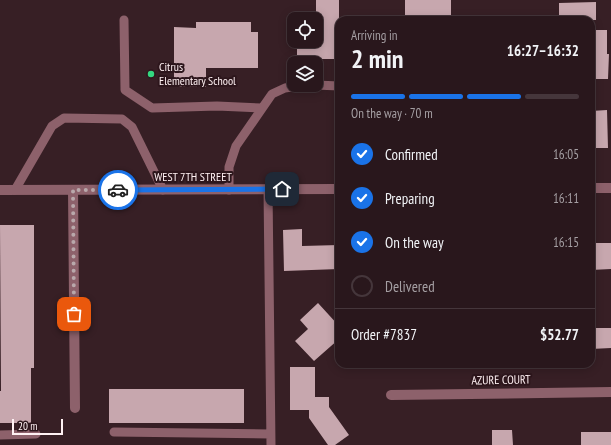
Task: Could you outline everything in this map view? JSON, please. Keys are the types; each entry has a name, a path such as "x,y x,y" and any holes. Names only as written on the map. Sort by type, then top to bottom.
{"street":[{"path":"595,188 611,188"},
{"name":"WEST 7TH STREET","path":"0,190 335,189"},
{"path":"73,190 75,408"},
{"name":"AZURE COURT","path":"391,394 611,392"}],"lane":[{"path":"124,20 125,90 152,108 217,106 262,108"},
{"path":"323,85 335,86"},
{"path":"229,190 229,167 236,146 272,94 287,88"},
{"path":"15,190 52,126 64,118 122,118 132,127 163,190"},
{"path":"268,189 270,445"},
{"path":"114,432 270,434"},
{"path":"0,434 36,434"}],"building":[{"path":"316,0 339,0 339,16 335,16 335,59 323,59 323,56 297,56 297,48 323,48 323,12 316,12"},
{"path":"405,0 451,0 451,16 405,16"},
{"path":"596,2 596,20 595,16 559,16 559,3"},
{"path":"196,22 251,22 251,32 258,32 258,68 206,68 206,87 174,87 174,27 196,28"},
{"path":"595,30 607,30 607,54 609,54 608,79 595,79"},
{"path":"607,110 608,148 595,148 595,111"},
{"path":"0,225 34,225 34,368 31,368 31,423 0,423"},
{"path":"302,229 302,246 335,245 335,269 284,271 283,230"},
{"path":"595,243 611,243 611,269 595,270"},
{"path":"318,303 335,322 335,343 314,361 295,341 308,329 300,320"},
{"path":"595,328 611,328 611,348 595,349"},
{"path":"290,367 315,367 315,397 329,397 329,407 349,435 335,445 328,445 309,418 309,410 290,410"},
{"path":"109,389 244,389 244,423 109,423"},
{"path":"492,430 512,430 513,445 492,445"},
{"path":"581,432 611,432 611,445 581,445"}],"way so far":[{"path":"74,314 73,190 118,190"}],"place":[{"name":"Citrus Elementary School","path":"151,74"}],"route":[{"path":"118,190 282,189"}]}
